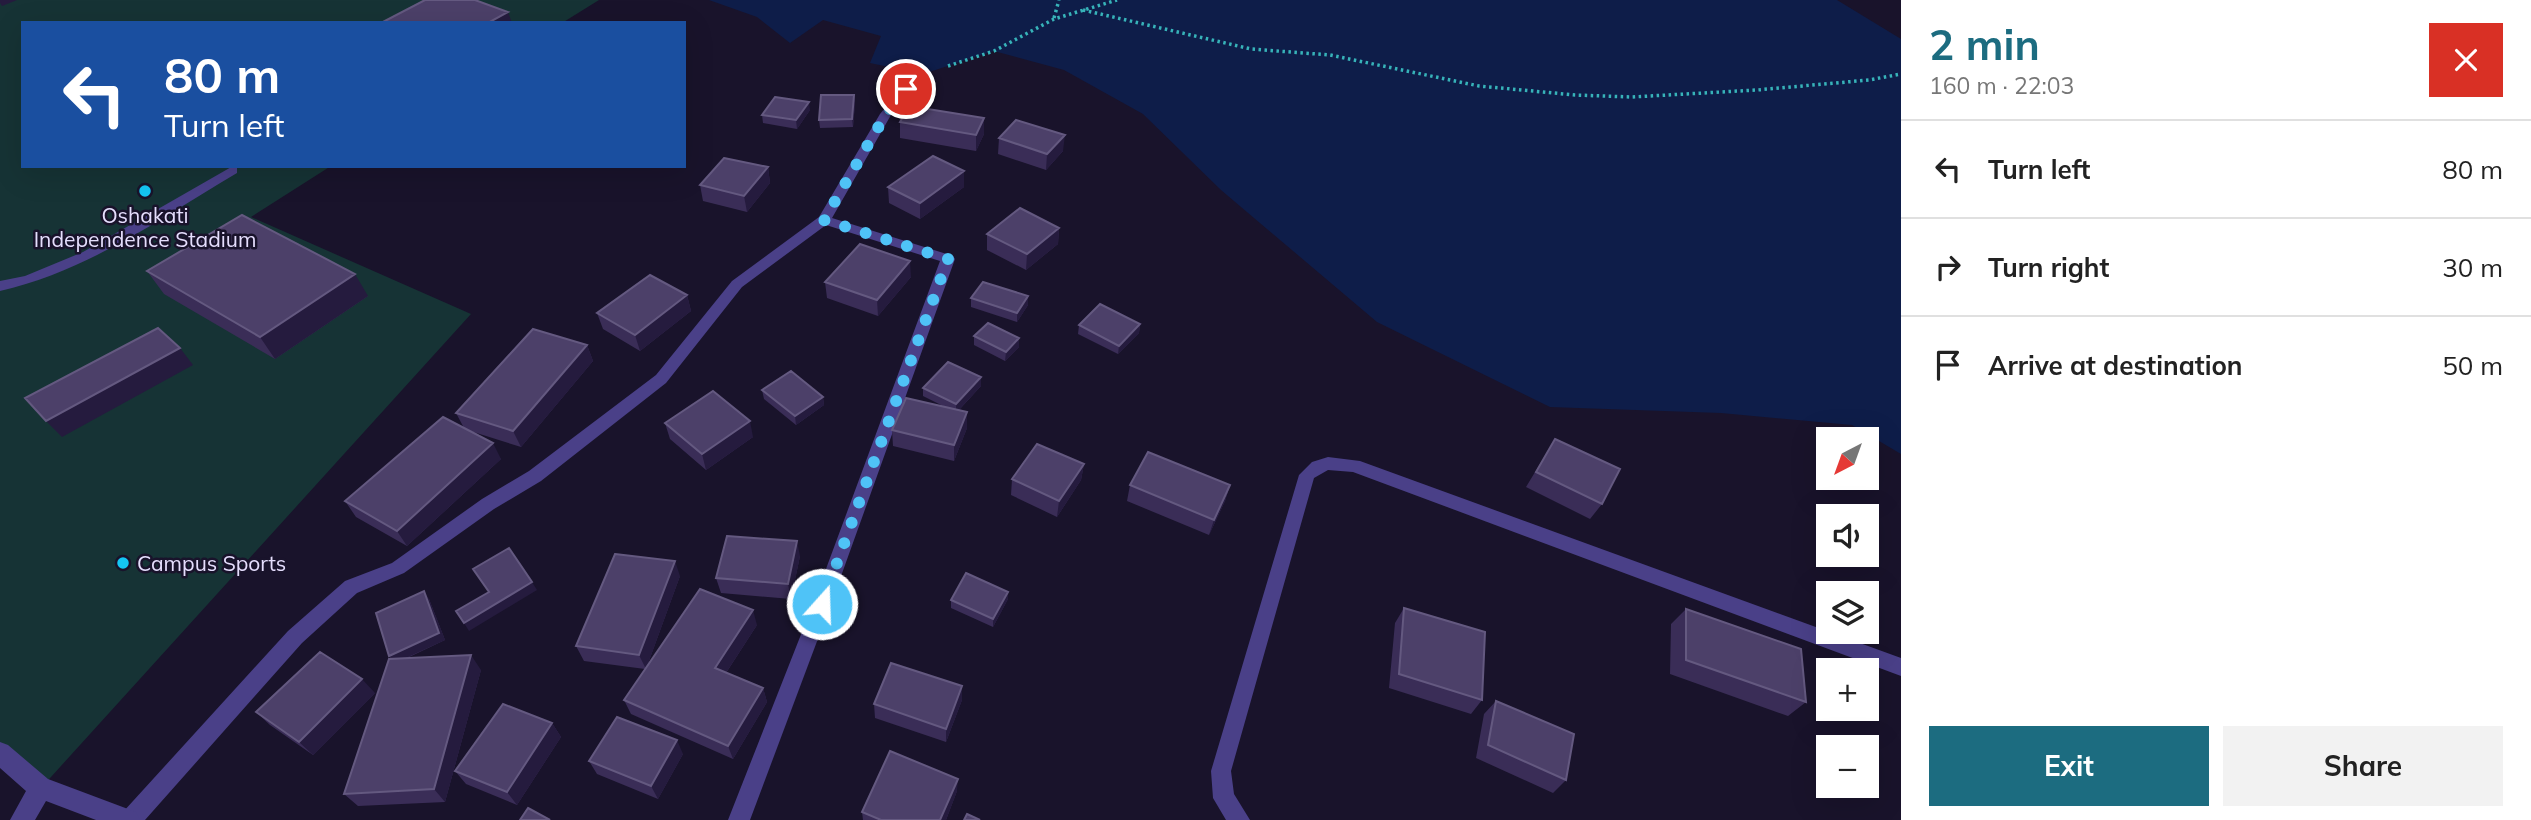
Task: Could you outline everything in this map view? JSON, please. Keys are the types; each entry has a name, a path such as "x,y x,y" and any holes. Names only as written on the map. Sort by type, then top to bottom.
{"street":[{"path":"0,754 41,788 130,820"},
{"path":"22,820 41,788"}],"lane":[{"path":"130,820 295,637 351,587 398,568 488,504 535,476 661,379 737,284 824,220 886,114 906,89 923,74"},
{"path":"0,286 18,284 82,257 233,170"},
{"path":"738,820 817,617 948,259 824,220"},
{"path":"1239,820 1224,798 1221,771 1307,475 1317,465 1332,463 1354,466 1901,667"}],"path":[{"path":"1054,19 1059,0"},
{"path":"923,74 994,51 1054,19 1117,0"},
{"path":"1083,10 1251,49 1330,55 1479,86 1575,94 1632,97 1757,90 1869,80 1901,74"}],"green space":[{"name":"Campus Sports","path":"0,0 599,0 565,21 21,21 21,168 328,168 251,217 471,314 41,788 0,753"}],"water":[{"path":"709,0 1837,0 1901,39 1901,454 1880,442 1880,427 1855,427 1721,413 1550,407 1377,322 1221,190 1143,114 1064,70 994,51 923,74 870,63 881,36 823,20 790,43 757,17"}],"building":[{"path":"425,0 475,0 508,12 492,21 385,21"},
{"path":"821,95 854,95 852,119 819,120"},
{"path":"775,97 809,102 796,120 762,115"},
{"path":"909,106 984,118 976,135 900,122"},
{"path":"1016,120 1065,135 1047,154 999,138"},
{"path":"933,156 964,171 920,203 888,187"},
{"path":"724,158 768,167 744,196 700,185"},
{"path":"1020,208 1059,228 1027,254 987,234"},
{"path":"242,215 355,274 260,337 147,271"},
{"path":"860,244 910,261 877,300 825,282"},
{"path":"650,275 687,295 635,335 597,313"},
{"path":"983,282 1028,296 1017,313 971,298"},
{"path":"1100,304 1140,324 1119,346 1079,325"},
{"path":"988,323 1019,338 1006,352 974,336"},
{"path":"158,328 180,348 46,421 25,398"},
{"path":"533,329 587,345 513,431 456,413"},
{"path":"948,362 981,377 956,404 923,388"},
{"path":"791,371 823,397 795,416 762,390"},
{"path":"713,391 750,421 702,454 665,423"},
{"path":"906,398 967,412 954,445 892,430"},
{"path":"443,417 493,443 397,531 345,501"},
{"path":"1555,439 1620,469 1602,504 1536,472"},
{"path":"1037,444 1084,464 1059,501 1012,479"},
{"path":"1148,452 1230,485 1214,520 1130,485"},
{"path":"727,536 797,541 788,584 716,578"},
{"path":"509,548 532,582 464,623 456,611 489,592 473,569"},
{"path":"615,554 675,561 639,655 576,646"},
{"path":"966,573 1008,592 993,619 951,600"},
{"path":"700,589 753,610 715,668 763,688 728,746 624,700"},
{"path":"424,591 439,633 389,656 376,613"},
{"path":"1404,608 1485,632 1482,700 1399,674"},
{"path":"1686,609 1801,649 1806,702 1686,660"},
{"path":"320,652 362,679 299,742 256,712"},
{"path":"471,655 434,789 344,794 389,659"},
{"path":"891,663 962,686 946,729 874,704"},
{"path":"1496,701 1574,734 1566,780 1488,745"},
{"path":"503,704 552,723 507,792 455,771"},
{"path":"617,717 677,740 651,786 589,761"},
{"path":"890,751 958,779 940,820 881,820 862,812"},
{"path":"528,808 550,820 520,820"},
{"path":"967,814 980,820 964,820"}],"place":[{"name":"Oshakati Independence Stadium","path":"145,191"},
{"name":"Campus Sports","path":"123,563"}],"route":[{"path":"822,604 948,259 824,220 886,114 906,89"}]}
